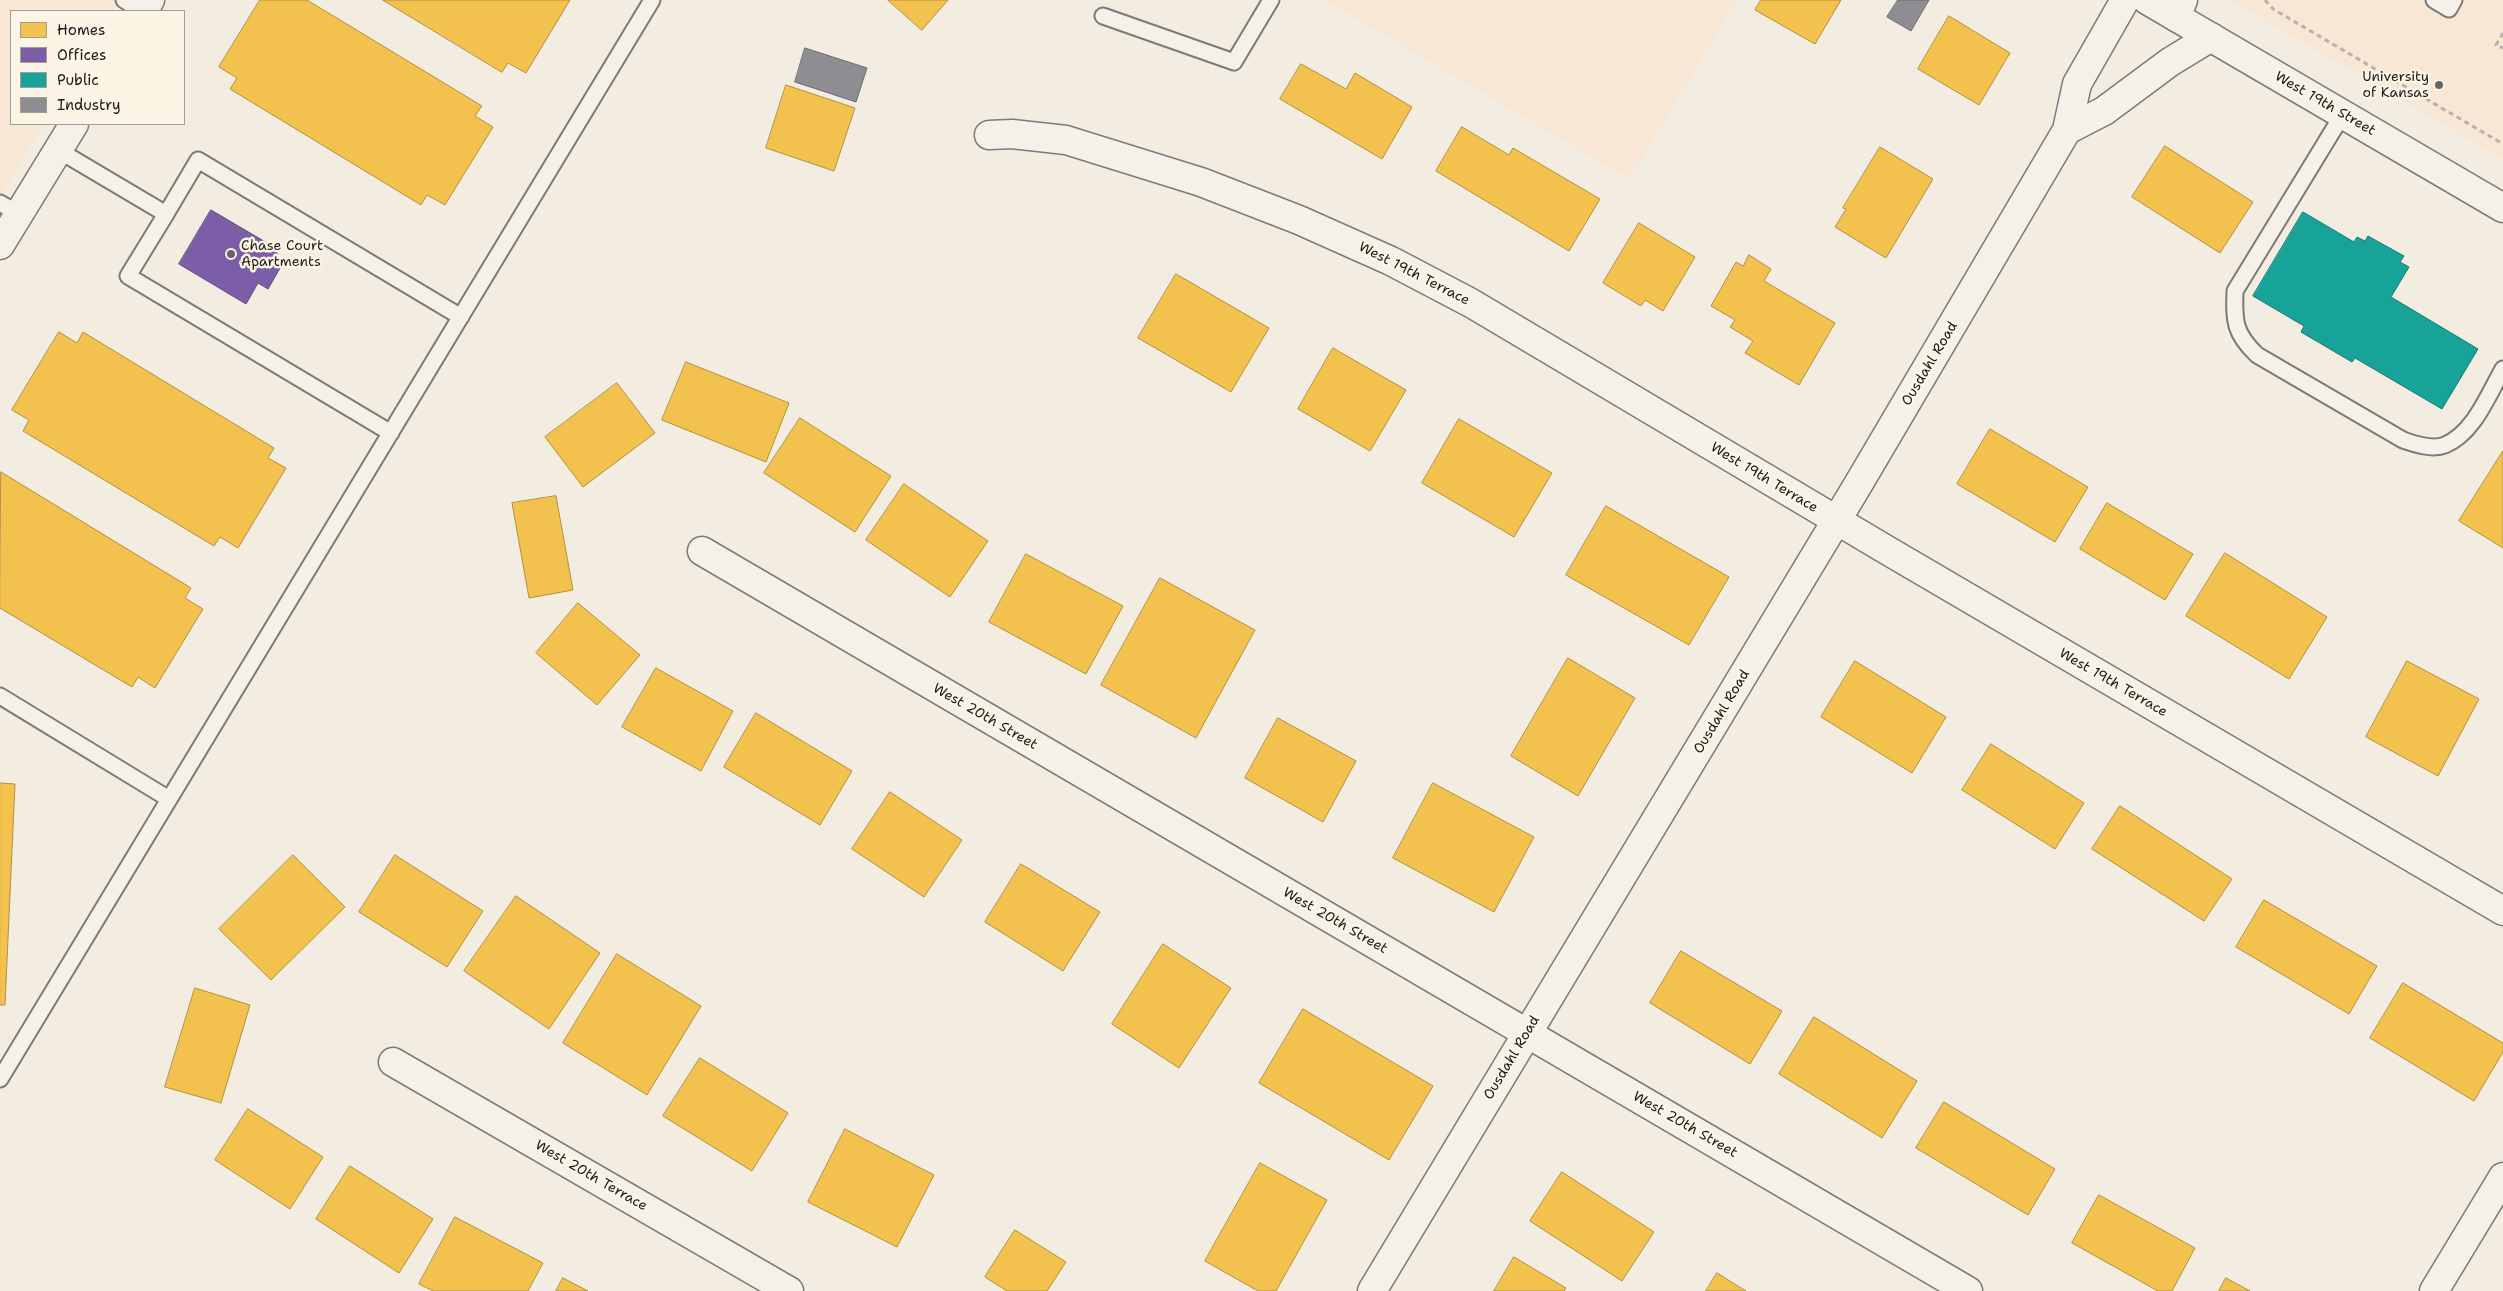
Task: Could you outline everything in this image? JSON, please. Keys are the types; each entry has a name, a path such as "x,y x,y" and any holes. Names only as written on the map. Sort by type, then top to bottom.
{"street":[{"name":"Ousdahl Road","path":"1372,1291 1837,521 2067,130 2077,84 2125,0"},
{"name":"West 19th Street","path":"2147,0 2180,9 2211,37 2503,208"},
{"path":"2067,130 2104,112 2170,62 2211,37"},
{"path":"0,246 10,208 58,150 73,125"},
{"name":"West 19th Terrace","path":"989,135 1012,134 1066,140 1201,182 1299,220 1391,261 1471,303 1837,521 2503,911"},
{"name":"West 20th Street","path":"702,551 1968,1291"},
{"name":"West 20th Terrace","path":"393,1062 789,1291"},
{"path":"2434,1291 2503,1177"}],"lane":[{"path":"124,0 141,10"},
{"path":"0,1079 652,0"},
{"path":"1103,16 1234,62 1271,0"},
{"path":"2434,0 2448,8 2454,0"},
{"path":"2343,114 2236,291 2234,315 2241,340 2257,355 2403,440 2422,446 2444,445 2465,433 2503,369"},
{"path":"58,150 166,214"},
{"path":"391,433 128,276 198,160 461,317"},
{"path":"0,696 169,798"}],"path":[{"path":"2265,0 2273,9 2503,144"},
{"path":"2503,33 2496,45 2503,48"}],"shaded area":[{"path":"0,0 119,0 113,10 10,10 10,125 43,125 0,197"},
{"path":"1325,0 1737,0 1629,179"},
{"name":"University of Kansas","path":"2230,0 2503,0 2503,159 2249,11"}],"building: Homes":[{"path":"260,0 307,0 482,106 475,116 493,127 445,205 427,195 421,205 230,89 237,78 219,67"},
{"path":"383,0 570,0 526,73 508,63 502,72"},
{"path":"888,0 948,0 922,30"},
{"path":"1761,0 1841,0 1815,44 1755,10"},
{"path":"1949,16 2010,53 1979,105 1918,69"},
{"path":"1301,64 1346,89 1355,73 1412,107 1382,159 1280,99"},
{"path":"786,85 855,108 834,171 766,148"},
{"path":"1462,127 1509,155 1513,148 1600,199 1569,251 1436,171"},
{"path":"2165,146 2253,202 2220,253 2132,197"},
{"path":"1880,147 1933,179 1886,258 1835,227 1846,209 1843,208"},
{"path":"1639,223 1695,257 1663,311 1645,300 1641,306 1603,283"},
{"path":"1749,255 1771,269 1764,281 1835,323 1799,385 1745,353 1753,341 1730,327 1735,320 1711,306 1736,262 1743,266"},
{"path":"1176,274 1269,328 1231,392 1138,338"},
{"path":"59,332 77,343 83,332 274,448 268,458 286,468 238,548 220,537 214,546 23,431 29,420 12,410"},
{"path":"1333,348 1406,390 1370,451 1298,409"},
{"path":"686,362 789,403 766,462 662,420"},
{"path":"617,383 655,433 583,487 545,437"},
{"path":"800,418 891,476 855,532 764,473"},
{"path":"1459,419 1552,473 1514,537 1422,483"},
{"path":"1990,429 2088,487 2055,542 1957,484"},
{"path":"2503,451 2503,548 2459,521"},
{"path":"1,472 191,588 185,598 203,609 155,688 138,677 132,687 0,608"},
{"path":"904,484 988,541 950,597 866,540"},
{"path":"556,496 573,590 529,598 512,503"},
{"path":"2107,503 2193,554 2165,600 2080,549"},
{"path":"1606,506 1729,577 1689,645 1566,575"},
{"path":"2225,553 2327,617 2289,679 2186,616"},
{"path":"1026,554 1123,606 1086,674 989,622"},
{"path":"1160,578 1255,630 1196,738 1101,685"},
{"path":"578,603 640,655 597,705 536,653"},
{"path":"1568,658 1635,698 1578,796 1511,756"},
{"path":"1855,661 1946,717 1912,773 1821,717"},
{"path":"2407,661 2479,699 2438,776 2366,737"},
{"path":"656,668 733,711 701,771 622,727"},
{"path":"756,713 852,771 820,825 724,767"},
{"path":"1278,718 1356,761 1323,822 1245,778"},
{"path":"1991,744 2084,803 2055,849 1962,790"},
{"path":"0,783 15,784 5,1005 0,1005"},
{"path":"1433,783 1534,837 1494,912 1393,858"},
{"path":"890,792 962,840 924,897 852,849"},
{"path":"2120,806 2232,879 2204,921 2092,849"},
{"path":"293,855 345,907 271,980 219,929"},
{"path":"395,855 483,911 447,967 359,912"},
{"path":"1021,864 1100,912 1063,971 985,922"},
{"path":"516,896 600,953 549,1029 464,971"},
{"path":"2264,900 2377,966 2349,1014 2236,947"},
{"path":"1163,944 1231,988 1179,1068 1112,1024"},
{"path":"1681,951 1782,1011 1750,1064 1650,1003"},
{"path":"617,954 701,1006 647,1095 563,1043"},
{"path":"2403,983 2503,1043 2503,1052 2474,1101 2370,1038"},
{"path":"195,988 250,1005 221,1103 165,1087"},
{"path":"1303,1009 1433,1086 1389,1160 1259,1083"},
{"path":"1814,1017 1917,1081 1882,1138 1779,1074"},
{"path":"700,1058 788,1113 752,1171 663,1116"},
{"path":"1944,1102 2055,1169 2028,1215 1916,1148"},
{"path":"248,1109 323,1157 290,1209 215,1160"},
{"path":"845,1129 934,1175 897,1247 808,1202"},
{"path":"1260,1163 1327,1200 1276,1291 1258,1291 1205,1261"},
{"path":"350,1166 433,1219 399,1273 316,1219"},
{"path":"1562,1172 1654,1232 1622,1281 1530,1221"},
{"path":"2099,1195 2195,1248 2172,1291 2158,1291 2072,1243"},
{"path":"455,1217 543,1263 528,1291 433,1291 419,1284"},
{"path":"1015,1230 1066,1262 1047,1291 1007,1291 985,1277"},
{"path":"1514,1257 1566,1288 1564,1291 1494,1291"},
{"path":"1717,1273 1746,1291 1706,1291"},
{"path":"563,1278 588,1291 556,1291"},
{"path":"2226,1278 2250,1291 2219,1291"}],"building: Offices":[{"name":"Chase Court Apartments","path":"211,210 279,250 275,257 283,263 268,289 258,283 246,304 179,264"}],"building: Public":[{"path":"2303,212 2354,242 2357,237 2365,241 2368,236 2404,256 2400,262 2409,267 2391,297 2478,349 2442,409 2355,358 2352,362 2301,332 2304,326 2253,296"}],"building: Industry":[{"path":"1898,0 1929,0 1911,31 1887,17"},
{"path":"805,48 867,68 856,102 795,82"}],"place":[{"name":"University of Kansas","path":"2439,85"},
{"name":"Chase Court Apartments","path":"231,254"}]}
